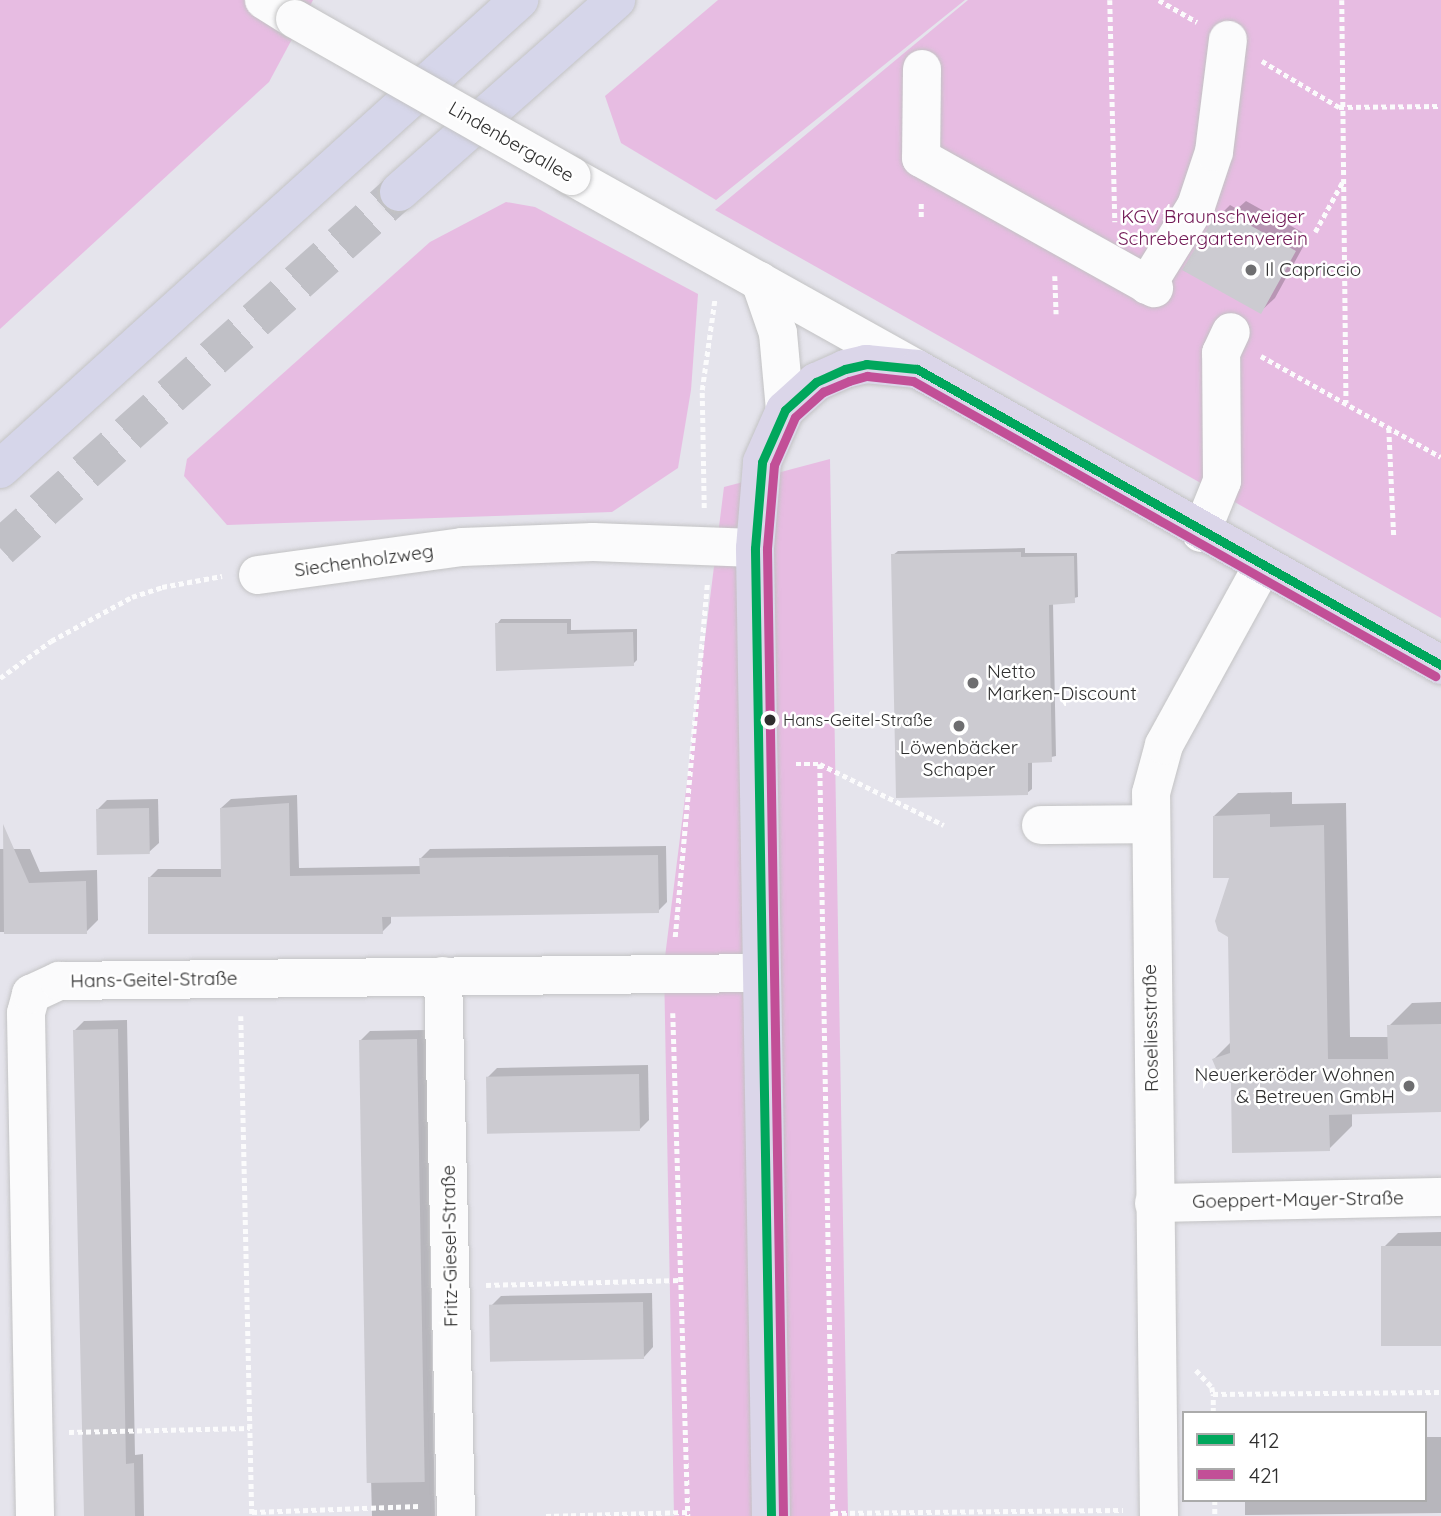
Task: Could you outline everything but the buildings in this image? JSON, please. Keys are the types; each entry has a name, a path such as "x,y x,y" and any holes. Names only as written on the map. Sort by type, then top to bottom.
{"highway":[{"path":"0,468 519,0"},
{"path":"399,192 616,0"}],"main road":[{"path":"771,1516 755,548 762,462 785,410 816,382 845,369 866,364 916,369 1262,568 1441,665"}],"street":[{"name":"Lindenbergallee","path":"279,9 570,176 916,369"},
{"path":"922,69 922,159 1139,280 1196,206 1214,152 1228,40"},
{"path":"760,281 778,333 785,410"},
{"path":"1201,533 1222,481 1221,353 1230,335"},
{"name":"Siechenholzweg","path":"258,575 462,547 593,542 755,548"},
{"name":"Roseliesstraße","path":"1159,1513 1148,824 1151,793 1164,745 1262,568"},
{"path":"1041,825 1148,824"},
{"name":"Hans-Geitel-Straße","path":"35,1516 33,1433 15,1338 26,1013 31,994 59,981 761,973"},
{"name":"Fritz-Giesel-Straße","path":"443,976 456,1510"},
{"name":"Goeppert-Mayer-Straße","path":"1154,1203 1441,1197"}],"path":[{"path":"1110,0 1139,280"},
{"path":"1159,0 1343,107 1441,106"},
{"path":"1342,0 1346,404"},
{"path":"1315,232 1344,179"},
{"path":"546,1516 688,1514 672,974 707,582 702,390 715,302 714,255"},
{"path":"1230,335 1441,457"},
{"path":"1389,428 1394,538"},
{"path":"0,678 51,641 132,597 194,579 258,575"},
{"path":"757,764 820,764 944,825"},
{"path":"820,764 833,1515 1159,1513"},
{"path":"241,979 252,1514 456,1510"},
{"path":"451,1286 681,1280"},
{"path":"1213,1411 1213,1394 1441,1392"},
{"path":"33,1433 250,1428"}],"green space":[{"path":"0,0 313,0 269,82 0,329"},
{"path":"718,0 965,0 716,200 621,143 605,96"},
{"name":"KGV Braunschweiger Schrebergartenverein","path":"968,0 1441,0 1441,618 715,210"},
{"path":"506,202 535,207 698,294 691,390 678,468 612,512 227,525 184,476 187,459 430,242"},
{"path":"830,459 848,1516 674,1516 664,965 724,487"}],"tunnel":[{"path":"0,548 399,192"}],"transit line":[{"name":"412","path":"771,1516 755,548 762,462 785,410 816,382 845,369 866,364 917,369 1441,665"},
{"name":"421","path":"783,1516 767,548 774,465 795,417 823,392 849,381 867,376 913,381 1435,676"}],"place":[{"name":"Il Capriccio","path":"1251,270"},
{"name":"Netto Marken-Discount","path":"973,683"},
{"name":"Hans-Geitel-Straße","path":"770,720"},
{"name":"Löwenbäcker Schaper","path":"959,726"},
{"name":"Neuerkeröder Wohnen & Betreuen GmbH","path":"1409,1086"}]}
